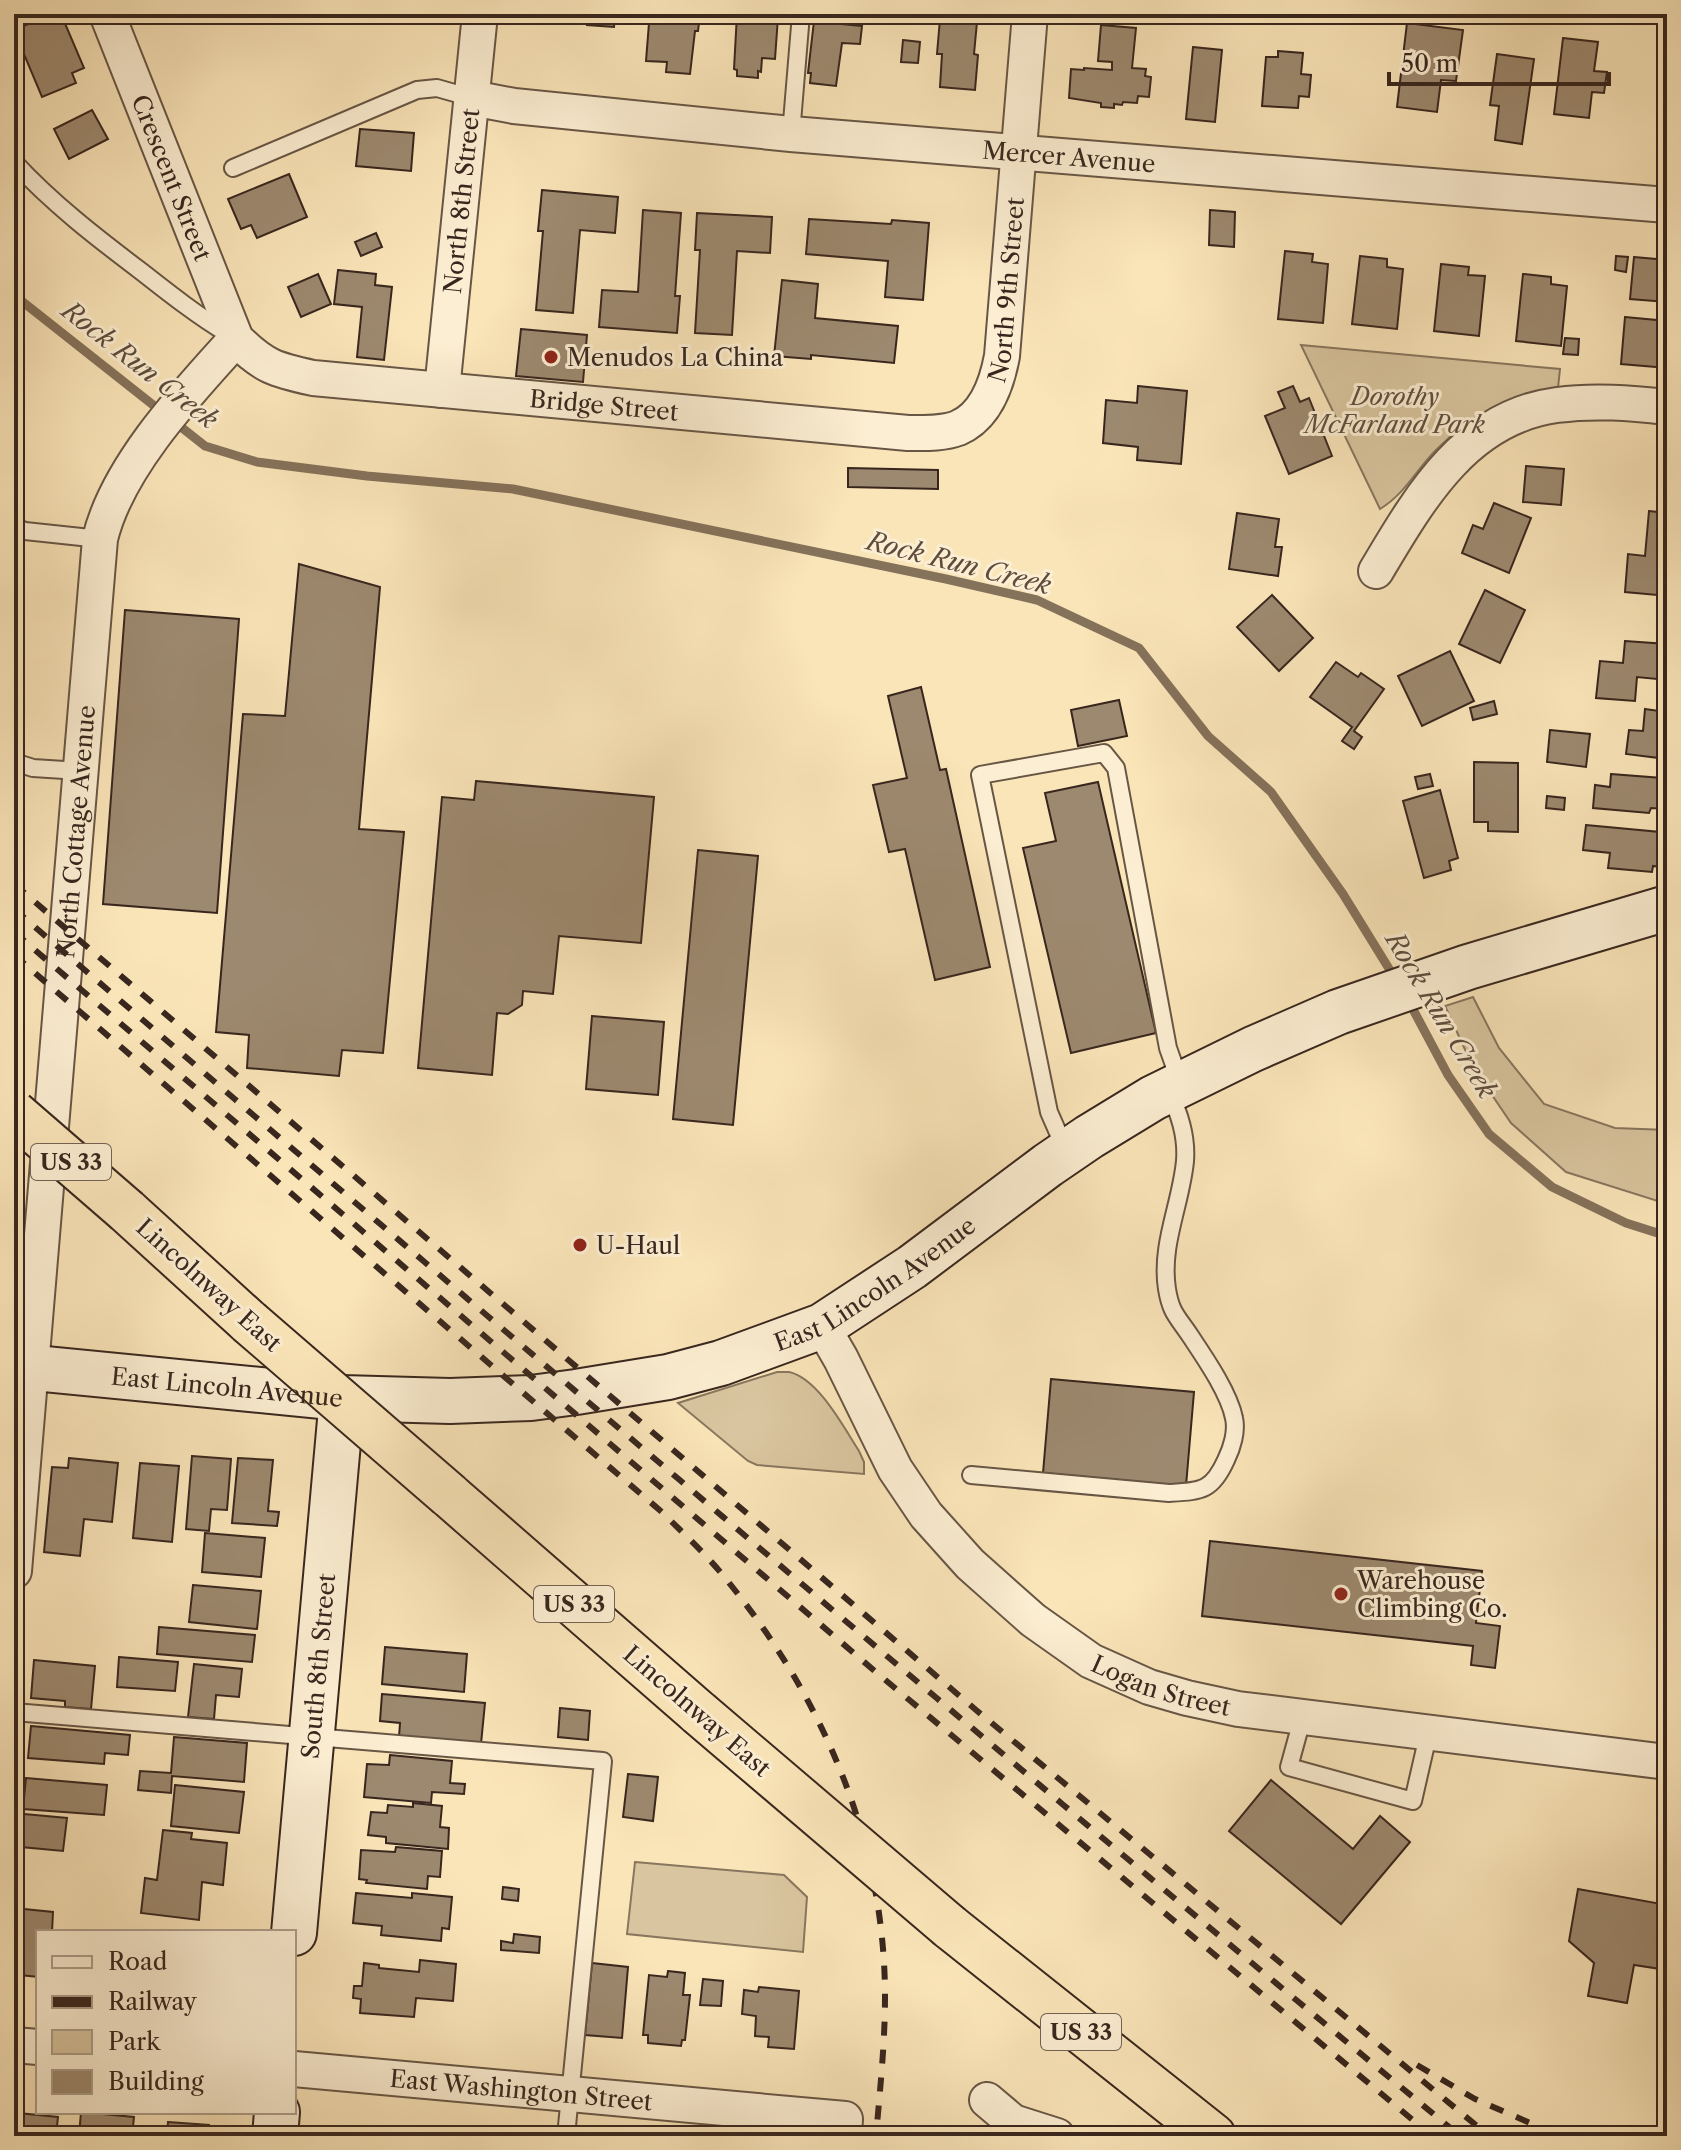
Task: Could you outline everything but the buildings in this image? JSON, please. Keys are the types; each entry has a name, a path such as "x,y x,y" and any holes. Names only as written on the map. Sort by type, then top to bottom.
{"highway":[{"name":"Lincolnway East","path":"14,1113 699,1713 950,1927 1213,2136"}],"main road":[{"name":"East Lincoln Avenue","path":"23,1367 342,1398 450,1401 531,1398 589,1390 668,1377 721,1363 822,1326 912,1267 1066,1152 1174,1087 1253,1049 1338,1012 1468,967 1667,908"},
{"name":"South 8th Street","path":"294,1930 342,1398"},
{"path":"275,2136 277,2114"}],"street":[{"name":"Crescent Street","path":"107,14 236,339"},
{"name":"North 8th Street","path":"442,390 480,14"},
{"name":"North 9th Street","path":"977,414 998,378 1002,356 1030,14"},
{"name":"Mercer Avenue","path":"472,98 514,106 791,134 1667,205"},
{"name":"North Cottage Avenue","path":"14,1571 23,1367 100,539 111,504 126,475 150,441 236,339"},
{"name":"Bridge Street","path":"236,339 255,358 279,371 313,378 908,433 933,433 959,428 977,414"},
{"path":"1376,571 1426,492 1465,447 1485,432 1518,415 1556,405 1615,402 1667,407"},
{"name":"Logan Street","path":"822,1326 895,1469 926,1515 970,1564 1033,1620 1091,1661 1149,1687 1238,1709 1667,1762"},
{"path":"14,2045 36,2047"},
{"name":"East Washington Street","path":"296,2069 569,2095 845,2128"},
{"path":"987,2100 1013,2122 1057,2136"}],"lane":[{"path":"791,134 801,14"},
{"path":"233,168 417,90 437,88 472,98"},
{"path":"14,162 37,187 96,238 199,316 236,339"},
{"path":"14,527 25,531 100,539"},
{"path":"971,1475 1169,1493 1198,1492 1218,1478 1232,1448 1235,1419 1219,1379 1172,1312 1166,1286 1168,1240 1185,1159 1182,1120 1116,768 1104,753 980,775 1049,1112 1066,1152"},
{"path":"14,762 33,768 80,771"},
{"path":"14,1712 603,1761 566,2136"},
{"path":"1303,1716 1289,1767 1413,1801 1429,1731"}],"green space":[{"name":"Dorothy McFarland Park","path":"1301,345 1560,369 1558,388 1507,403 1463,426 1380,509"},
{"path":"1473,997 1499,1048 1544,1104 1615,1128 1667,1130 1667,1204 1566,1172 1511,1123 1473,1067 1445,1006"},
{"path":"777,1372 800,1376 820,1394 859,1451 864,1462 864,1474 757,1465 748,1461 678,1403"},
{"path":"635,1862 784,1875 807,1897 803,1952 627,1934"}],"waterway":[{"name":"Rock Run Creek","path":"14,295 205,446 257,462 513,489 946,579 1037,600 1139,648 1208,736 1271,792 1343,894 1396,980"},
{"name":"Rock Run Creek","path":"1408,1000 1448,1075 1489,1134 1552,1187 1626,1223 1667,1236"}],"railway":[{"path":"14,884 976,1710 1489,2136"},
{"path":"14,909 734,1526 1460,2136"},
{"path":"14,932 877,1673 1432,2136"},
{"path":"14,955 663,1513 714,1565 764,1629 821,1726 843,1777 861,1830 874,1885 882,1940 885,1997 876,2136"},
{"path":"1417,2065 1475,2099 1560,2136"}],"place":[{"name":"Menudos La China","path":"551,357"},
{"name":"U-Haul","path":"580,1245"},
{"name":"Warehouse Climbing Co.","path":"1341,1594"}]}
